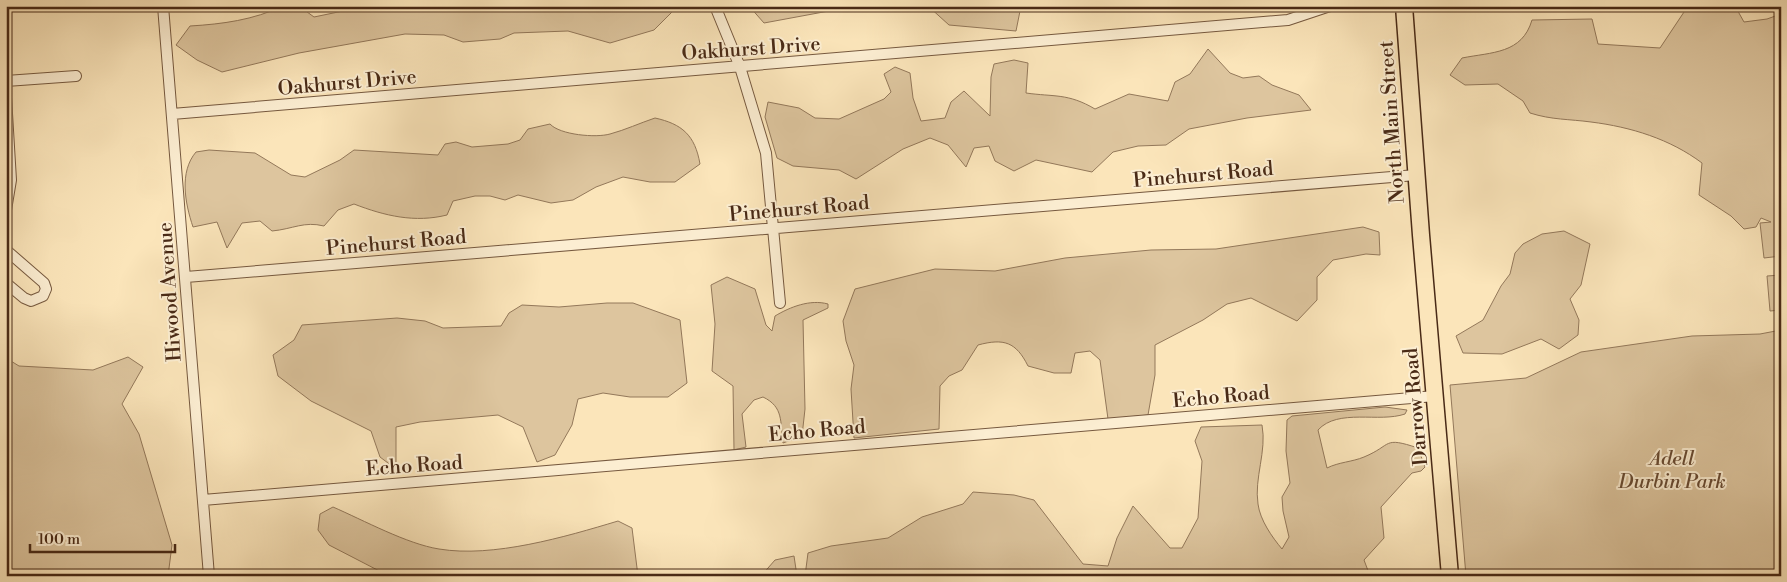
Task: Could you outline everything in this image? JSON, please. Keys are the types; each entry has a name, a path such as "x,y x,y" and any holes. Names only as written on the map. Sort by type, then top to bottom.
{"main road":[{"name":"North Main Street","path":"1404,6 1421,235"},
{"name":"Darrow Road","path":"1421,235 1450,576"}],"street":[{"name":"Hiwood Avenue","path":"163,6 209,576"},
{"path":"715,6 740,67 766,153 780,303"},
{"name":"Oakhurst Drive","path":"172,114 1288,20 1330,6"},
{"path":"6,81 76,76"},
{"path":"6,97 11,166 10,196 6,210"},
{"name":"Pinehurst Road","path":"186,277 1416,175"},
{"path":"6,250 44,283 46,290 44,296 31,301 24,298 6,283"},
{"name":"Echo Road","path":"203,500 1435,396"}],"green space":[{"path":"283,6 299,6 314,17 367,6 678,6 654,30 610,43 568,31 514,33 500,39 463,42 444,35 405,34 299,53 222,72 197,60 176,45 190,26 238,20 260,15"},
{"path":"749,6 890,6 845,8 764,23"},
{"path":"928,6 1021,6 1016,31 949,25"},
{"path":"1688,6 1735,6 1744,22 1767,19 1781,14 1781,225 1778,225 1781,256 1764,258 1760,223 1771,222 1761,218 1756,227 1744,229 1731,216 1699,195 1702,163 1677,147 1650,135 1621,127 1530,113 1523,101 1498,84 1465,85 1450,75 1462,58 1504,50 1513,45 1521,39 1532,20 1592,19 1598,44 1660,48"},
{"path":"1208,49 1230,73 1243,78 1259,76 1272,85 1299,95 1311,110 1247,118 1189,129 1166,145 1138,146 1113,152 1092,172 1036,160 1014,171 995,161 989,146 974,148 966,167 948,145 930,138 903,149 856,179 839,170 793,166 777,158 765,117 768,102 799,108 815,118 839,119 884,99 891,92 884,74 895,67 910,73 913,98 921,121 945,118 951,102 964,91 990,116 991,77 994,64 1014,60 1028,63 1026,93 1061,96 1077,100 1095,109 1129,94 1168,101 1175,82 1190,74"},
{"path":"655,118 673,124 686,132 695,145 698,154 700,164 675,182 650,182 623,177 596,187 573,200 551,203 518,195 505,200 490,196 475,196 453,201 447,215 423,218 389,215 354,204 338,210 324,226 310,224 272,231 260,221 242,223 227,248 217,222 193,227 186,198 185,178 187,169 196,152 209,150 255,153 291,175 305,177 340,160 354,150 438,155 445,144 456,142 472,147 508,144 520,140 528,129 550,124 562,131 578,135 596,136 616,132"},
{"path":"1363,227 1379,232 1380,255 1366,254 1333,260 1317,277 1317,300 1297,321 1251,298 1227,304 1203,320 1155,345 1155,375 1148,415 1108,419 1100,360 1090,351 1075,353 1071,373 1054,373 1028,366 1014,347 1002,342 995,342 978,345 962,370 949,376 940,386 939,429 854,438 851,389 854,365 846,341 843,321 855,289 935,269 995,271 1065,258 1151,250 1216,249"},
{"path":"1564,231 1590,244 1581,285 1570,299 1579,320 1578,335 1559,349 1541,339 1502,354 1463,353 1456,336 1483,320 1501,286 1510,274 1515,253 1523,244 1542,234"},
{"path":"1781,275 1781,310 1770,311 1767,276"},
{"path":"727,277 755,289 766,325 772,331 775,316 787,310 807,303 828,304 828,308 803,320 805,409 802,436 783,443 778,410 775,405 763,397 754,400 742,414 746,447 734,450 733,386 712,371 715,324 711,285"},
{"path":"633,303 680,320 687,383 668,397 630,397 603,393 578,399 572,425 555,455 537,462 523,427 498,415 420,422 396,427 396,469 380,457 371,431 311,401 278,376 273,355 294,340 302,325 397,318 425,321 443,328 501,326 509,313 522,305 559,307"},
{"name":"Adell Durbin Park","path":"1781,330 1781,576 1466,576 1450,385 1526,378 1581,352 1692,336 1760,334"},
{"path":"128,357 143,367 122,404 139,434 172,545 168,576 6,576 6,358 19,366 93,370"},
{"path":"1385,407 1407,410 1405,414 1395,416 1336,419 1326,423 1318,430 1327,468 1364,457 1393,442 1418,448 1425,467 1421,471 1412,473 1381,507 1384,538 1364,560 1370,576 805,576 808,553 831,546 888,538 922,517 963,504 973,492 1014,495 1034,500 1083,564 1108,566 1117,538 1133,506 1170,548 1182,548 1198,518 1202,461 1195,441 1201,427 1262,425 1263,445 1257,494 1258,504 1264,522 1282,549 1289,537 1282,497 1290,483 1286,451 1287,420 1292,416"},
{"path":"333,507 413,542 439,549 460,551 482,551 529,544 618,521 632,528 638,576 389,576 329,545 318,530 320,514"},
{"path":"794,556 797,576 761,576 775,560"}]}
